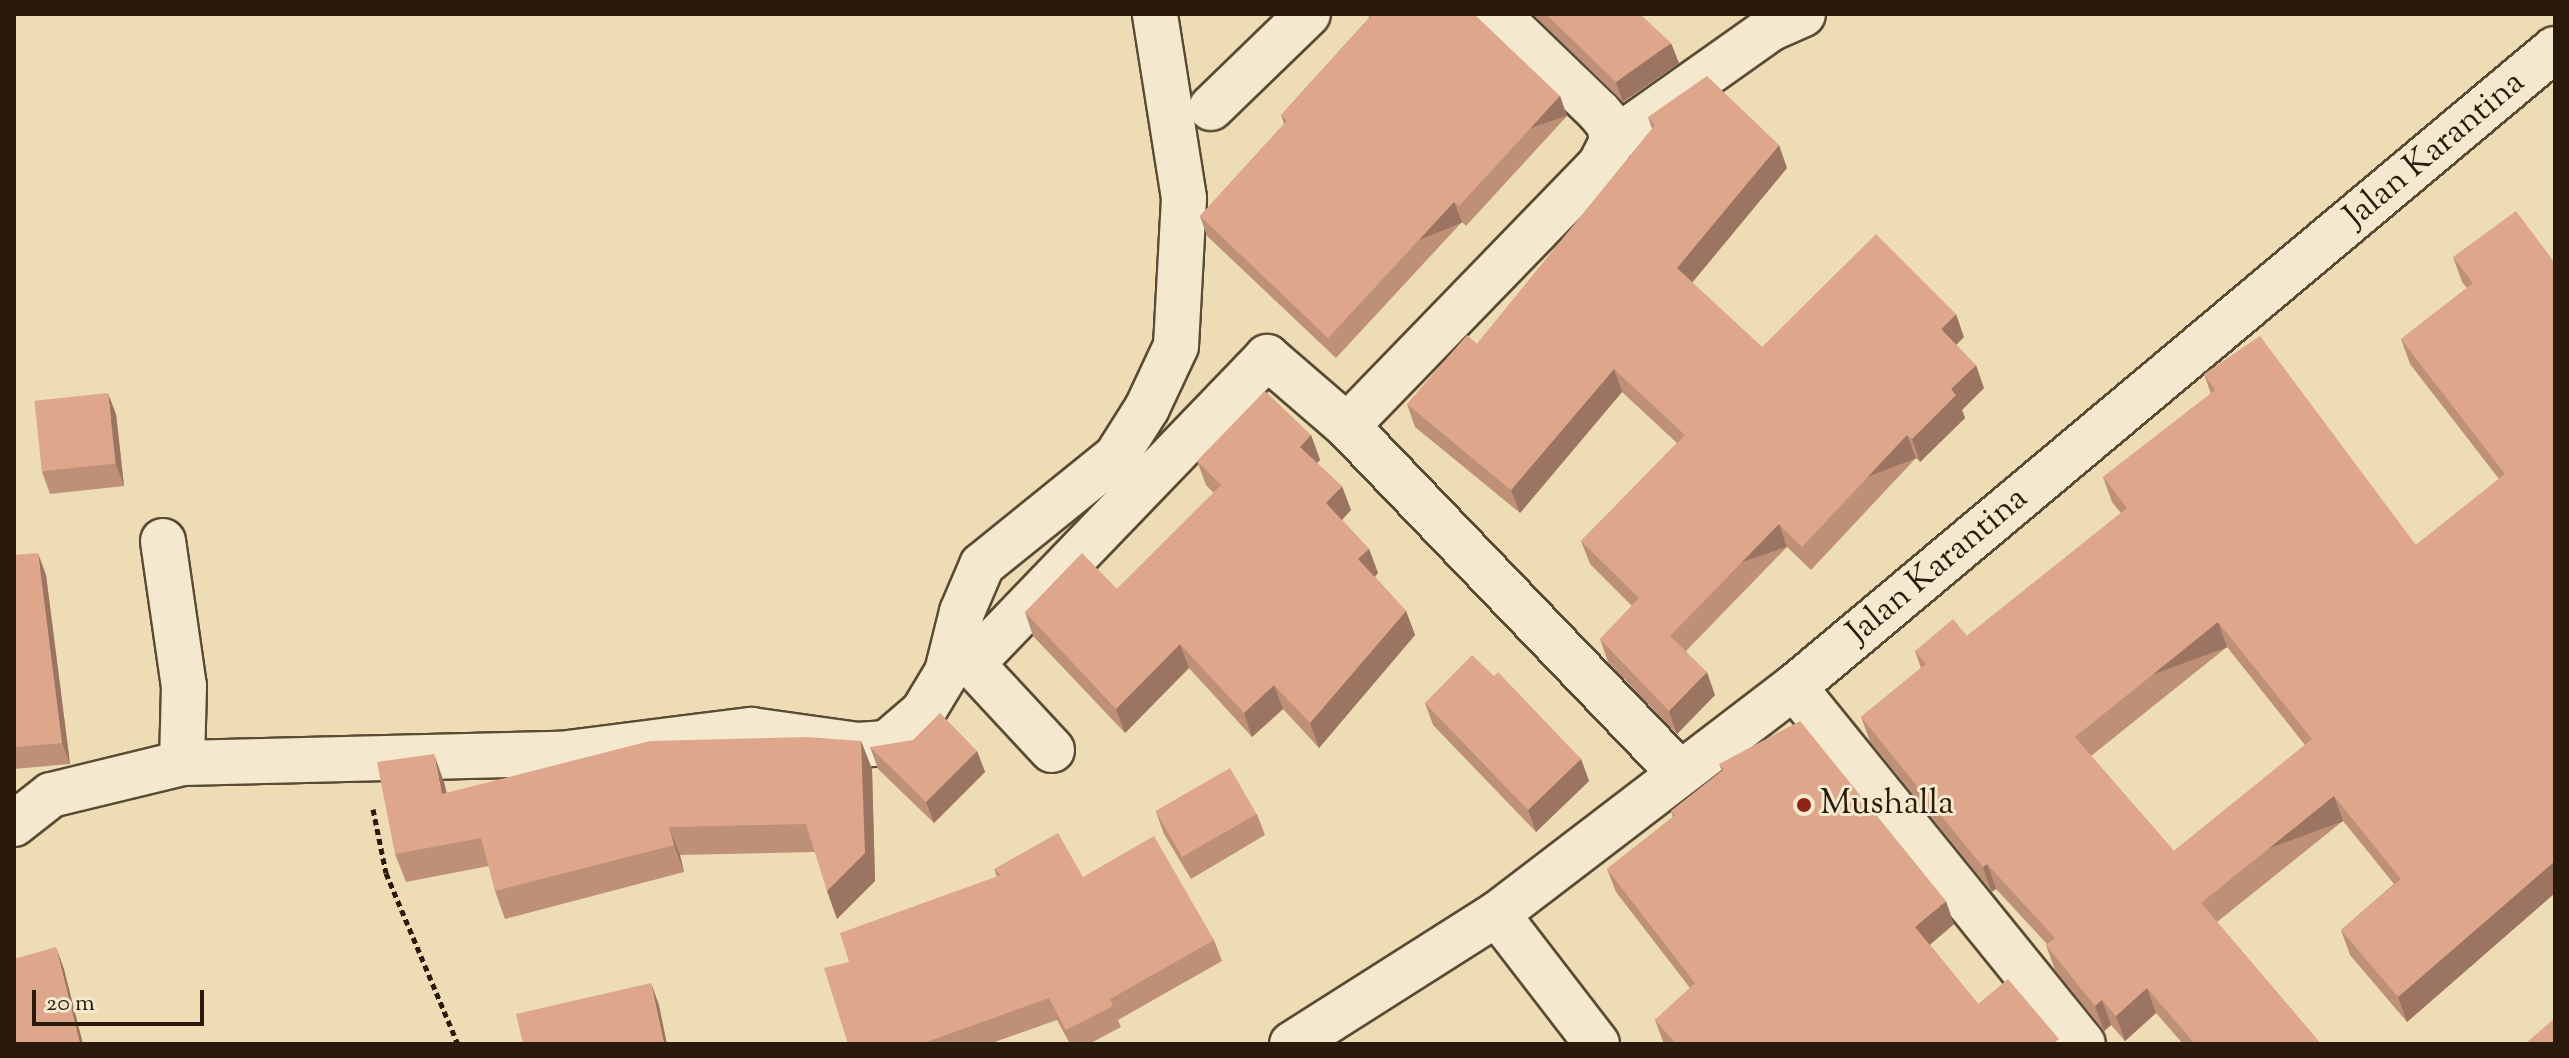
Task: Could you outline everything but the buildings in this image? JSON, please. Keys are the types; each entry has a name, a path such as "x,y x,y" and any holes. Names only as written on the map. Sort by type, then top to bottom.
{"street":[{"path":"14,824 51,795 182,763 560,754 751,730 858,745 887,743 923,712 947,672 962,612 982,565 1116,457 1147,408 1176,346 1184,198 1155,14"},
{"path":"1211,108 1308,14"},
{"path":"1497,14 1599,112 1609,124 1612,141"},
{"path":"1347,426 1600,165 1612,141 1770,29 1803,14"},
{"name":"Jalan Karantina","path":"1292,1044 1497,914 1794,687 2555,49"},
{"path":"1052,750 972,664 1267,357 1347,426 1679,772"},
{"path":"163,541 184,686 182,763"},
{"path":"1794,687 2083,1044"},
{"path":"1497,914 1597,1044"}],"path":[{"path":"372,757 373,818 386,873 458,1044"}],"place":[{"name":"Mushalla","path":"1804,805"}]}
